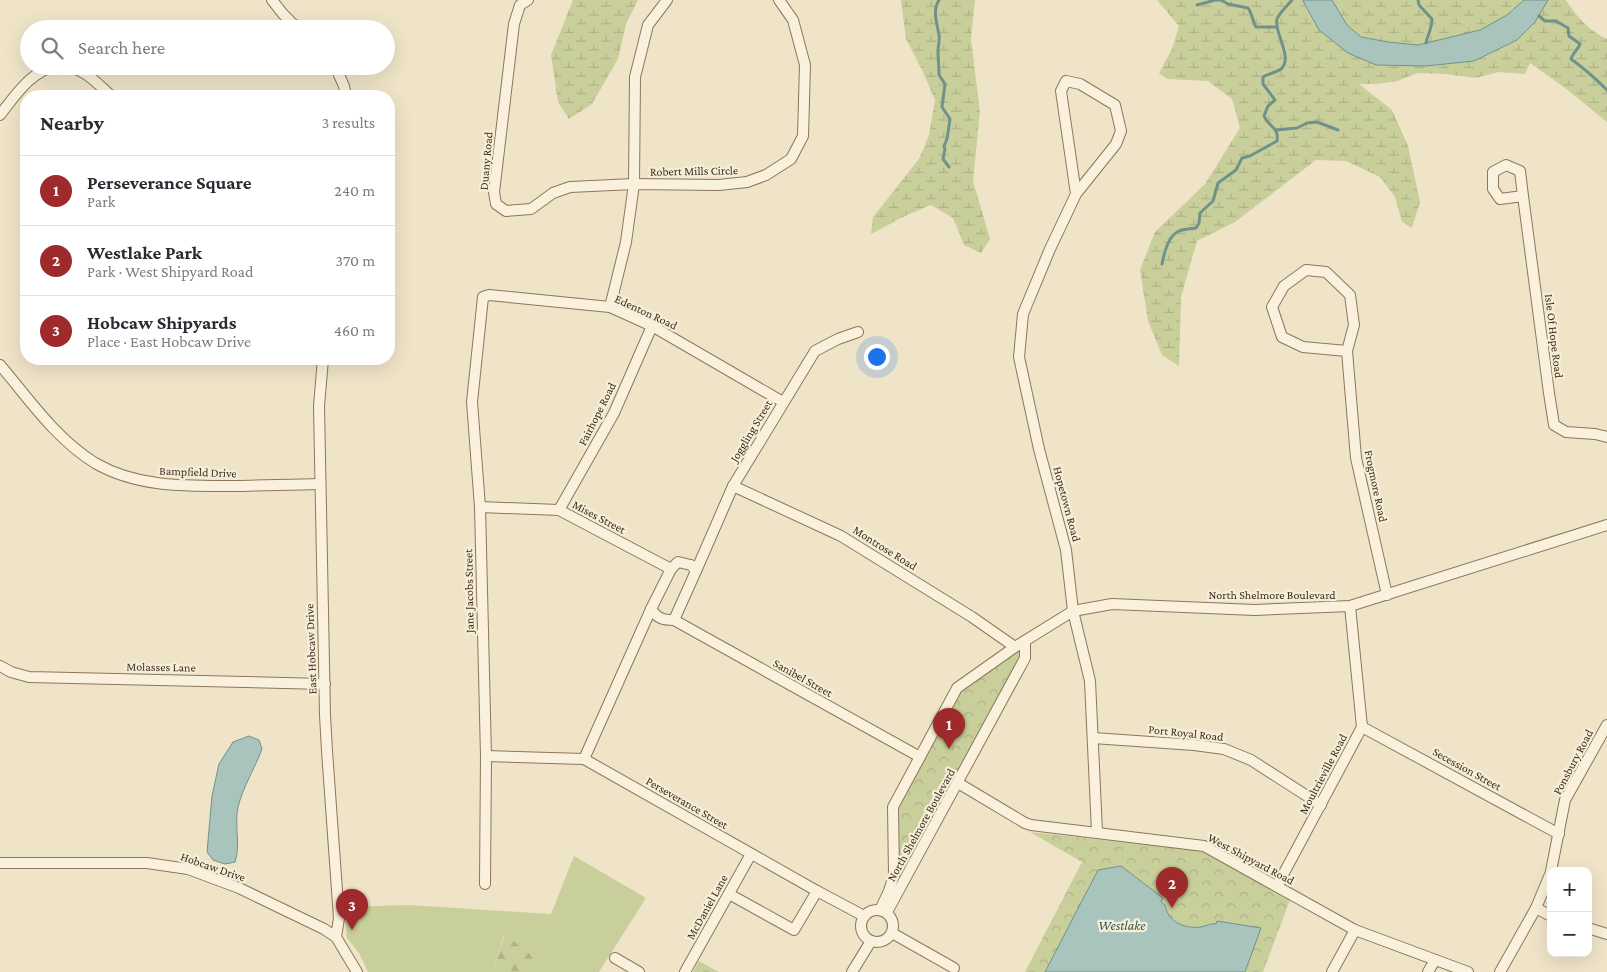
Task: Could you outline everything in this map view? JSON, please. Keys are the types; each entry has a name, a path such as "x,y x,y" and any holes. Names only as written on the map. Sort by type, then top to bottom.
{"street":[{"path":"272,0 289,20"},
{"name":"Robert Mills Circle","path":"610,307 626,242 634,184 635,77 648,25 667,0"},
{"name":"Robert Mills Circle","path":"634,184 719,185 747,182 766,175 791,159 803,136 805,65 793,20 778,0"},
{"name":"Duany Road","path":"522,2 514,24 511,44 494,192 496,204 506,211 531,209 553,193 570,187 634,184"},
{"path":"21,90 36,75"},
{"path":"88,75 104,90"},
{"path":"339,75 345,90"},
{"name":"Hopetown Road","path":"1076,194 1061,91 1066,81 1080,84 1115,105 1121,131 1116,144 1076,194 1050,249 1023,314 1018,357 1039,449 1066,550 1073,610 1090,681 1097,832"},
{"path":"0,115 20,91"},
{"name":"Isle Of Hope Road","path":"1523,196 1554,424 1566,432 1595,434 1607,437"},
{"name":"Frogmore Road","path":"1347,351 1303,347 1282,337 1272,307 1284,286 1306,270 1326,272 1350,295 1354,325 1347,351 1356,458 1387,595"},
{"name":"Edenton Road","path":"482,297 489,295 610,307 652,326 783,402"},
{"name":"Jane Jacobs Street","path":"482,297 472,402 480,507 486,756 485,884"},
{"name":"Fairhope Road","path":"559,510 614,413 652,326"},
{"name":"Joggling Street","path":"674,620 733,486 814,351 838,339 858,332"},
{"name":"Bampfield Drive","path":"0,365 52,426 70,443 96,463 128,476 160,485 320,484"},
{"name":"East Hobcaw Drive","path":"322,365 319,406 326,751 339,918 336,937"},
{"name":"Montrose Road","path":"733,486 841,536 972,617 1015,647"},
{"name":"Mises Street","path":"480,507 559,510 670,569"},
{"name":"North Shelmore Boulevard","path":"884,911 894,875 893,807 957,688 1015,647 1073,610 1112,604 1255,610 1350,606 1607,525"},
{"path":"584,759 670,569 678,562 684,562 691,565 696,571"},
{"name":"Moultrieville Road","path":"1277,886 1362,727 1350,606"},
{"name":"Sanibel Street","path":"651,609 656,616 674,620 920,757"},
{"name":"North Shelmore Boulevard","path":"884,911 958,783 1025,658 1026,641"},
{"name":"Molasses Lane","path":"0,666 11,672 29,677 325,684"},
{"name":"Ponsbury Road","path":"1552,867 1565,800 1607,725"},
{"name":"Secession Street","path":"1362,727 1559,834"},
{"name":"Port Royal Road","path":"1093,738 1194,744 1224,749 1251,760 1321,804"},
{"name":"Perseverance Street","path":"486,756 584,759 816,892 864,916"},
{"name":"West Shipyard Road","path":"958,783 1025,823 1204,846 1356,930 1468,972"},
{"name":"McDaniel Lane","path":"685,972 751,854"},
{"name":"Hobcaw Drive","path":"0,863 147,863 188,869 239,888 324,929 336,937 358,972"},
{"name":"Ponsbury Road","path":"1500,972 1536,908 1547,881"},
{"path":"729,894 794,930 816,892"},
{"path":"1536,908 1547,914"},
{"path":"873,910 884,911 893,920 892,933 889,938 882,941 871,941 862,932 861,925 864,916 873,910"},
{"path":"1592,929 1607,934"},
{"path":"1332,972 1356,930"},
{"path":"892,933 954,968"},
{"path":"852,972 871,941"},
{"path":"615,958 639,972"},
{"path":"1428,972 1435,960"}],"green space":[{"path":"573,0 638,0 626,24 618,59 592,104 569,119 558,102 551,55"},
{"path":"901,0 975,0 971,39 980,112 973,181 990,239 981,253 964,245 953,218 931,205 871,234 873,217 919,159 929,135 935,100 906,39"},
{"path":"1157,0 1303,0 1314,22 1323,31 1343,46 1376,65 1535,22 1548,0 1566,0 1574,12 1594,32 1607,39 1607,122 1530,63 1525,74 1499,72 1475,78 1417,73 1398,81 1359,84 1392,110 1408,146 1420,202 1412,228 1402,222 1395,197 1380,177 1346,161 1316,160 1235,222 1197,241 1181,297 1179,366 1162,355 1148,321 1140,270 1155,232 1205,184 1240,128 1232,99 1208,81 1167,79 1159,73 1172,49 1179,26"},
{"path":"1332,0 1524,0 1507,15 1480,30 1418,45 1361,37 1347,25"},
{"path":"1021,649 1020,658 900,877 898,808 960,691"},
{"path":"1030,832 1204,851 1290,900 1263,972 1025,972 1082,862"},
{"path":"574,856 646,898 599,972 532,972 532,956 504,935 495,972 368,972 359,953 347,938 343,907 409,905 551,914"},
{"path":"505,934 532,956 532,972 495,972 496,962"},
{"path":"699,961 719,972 693,972"}],"water":[{"path":"1303,0 1332,0 1347,25 1361,37 1418,45 1480,30 1507,15 1524,0 1548,0 1535,22 1517,40 1474,61 1426,66 1376,65 1348,53 1319,30"},
{"path":"249,736 259,740 262,749 238,807 237,856 235,862 225,864 213,860 207,852 212,796 219,764 233,742"},
{"name":"Westlake","path":"1121,866 1163,898 1161,902 1165,905 1173,920 1178,923 1189,927 1201,927 1216,924 1217,921 1261,928 1245,972 1045,972 1098,870"}],"waterway":[{"path":"939,0 935,12 939,37 939,75 945,84 942,107 950,119 943,159 949,167"},
{"path":"1197,5 1221,0 1228,4 1248,8 1256,27 1276,27"},
{"path":"1162,264 1165,250 1175,233 1185,229 1196,228 1199,223 1200,213 1213,201 1218,183 1236,170 1242,158 1250,156 1277,141 1277,132 1264,116 1268,106 1275,100 1263,84 1263,77 1281,69 1284,64 1285,58 1277,19 1292,0"},
{"path":"1418,0 1419,5 1432,19 1426,43"},
{"path":"1539,16 1545,21 1556,21 1568,28 1569,36 1580,44 1571,59 1607,90"},
{"path":"1276,130 1297,128 1307,123 1317,122 1338,130"}],"place":[{"name":"Perseverance Square","path":"949,749"},
{"name":"Westlake Park","path":"1172,908"},
{"name":"Hobcaw Shipyards","path":"352,930"}]}
